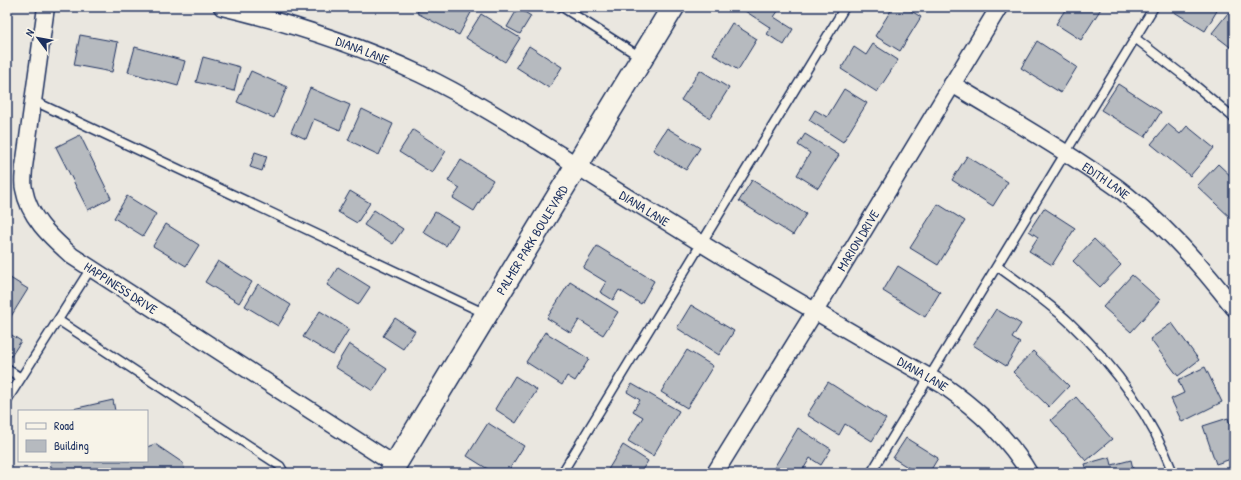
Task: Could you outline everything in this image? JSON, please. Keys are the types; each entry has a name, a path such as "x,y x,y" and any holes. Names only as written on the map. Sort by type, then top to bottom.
{"main road":[{"name":"PALMER PARK BOULEVARD","path":"393,469 673,7"}],"street":[{"name":"HAPPINESS DRIVE","path":"46,7 32,100 23,181 23,188 29,208 39,223 54,240 72,256 393,469"},
{"name":"DIANA LANE","path":"222,7 283,22 379,56 421,74 460,94 578,166 701,244 929,378 968,403 1008,442 1029,473"},
{"name":"MARION DRIVE","path":"714,473 815,311 999,7"},
{"name":"EDITH LANE","path":"952,84 1066,152 1122,191 1155,218 1182,245 1234,308"}],"lane":[{"path":"562,7 642,58"},
{"path":"562,473 845,7"},
{"path":"871,473 1154,7"},
{"path":"1135,38 1184,76 1234,118"},
{"path":"32,100 487,314"},
{"path":"997,266 1068,321 1114,370 1148,420 1161,443 1172,473"},
{"path":"7,400 91,268"},
{"path":"58,320 280,466 284,473"},
{"path":"7,369 21,378"}],"building":[{"path":"420,7 474,7 459,35 417,13"},
{"path":"739,7 781,7 774,17 793,29 784,45 767,34 771,28"},
{"path":"893,7 905,7 921,17 900,51 875,36"},
{"path":"1067,7 1102,7 1081,40 1056,24"},
{"path":"1173,7 1214,7 1218,9 1205,31 1171,10"},
{"path":"518,8 531,16 520,34 507,27"},
{"path":"1228,13 1234,17 1234,50 1212,33"},
{"path":"481,14 520,38 505,62 466,38"},
{"path":"732,23 757,39 738,70 713,54"},
{"path":"80,35 118,42 112,72 74,65"},
{"path":"1037,41 1077,67 1061,93 1021,68"},
{"path":"873,44 898,60 877,92 841,69 854,47 866,55"},
{"path":"529,46 562,67 549,88 516,67"},
{"path":"135,47 185,61 178,86 128,72"},
{"path":"203,57 240,67 234,91 196,82"},
{"path":"700,70 729,88 710,118 681,100"},
{"path":"251,71 287,87 274,118 237,102"},
{"path":"1118,84 1161,112 1145,137 1101,110"},
{"path":"310,88 350,105 340,130 314,119 306,139 291,132"},
{"path":"844,89 867,103 843,142 809,120 815,110 827,117"},
{"path":"362,109 393,124 379,155 348,140"},
{"path":"1168,124 1180,134 1187,126 1214,148 1190,176 1151,144"},
{"path":"667,128 700,148 686,170 653,150"},
{"path":"413,130 446,151 432,173 399,152"},
{"path":"805,134 839,155 818,188 797,175 810,153 798,145"},
{"path":"80,135 111,198 88,210 56,147"},
{"path":"255,152 267,156 262,171 250,167"},
{"path":"967,156 1008,182 993,206 952,180"},
{"path":"461,160 493,180 474,211 453,198 460,188 448,181"},
{"path":"1218,164 1234,179 1234,221 1197,186"},
{"path":"752,180 806,214 793,235 739,201"},
{"path":"350,191 370,203 357,223 338,212"},
{"path":"127,196 156,214 143,236 114,218"},
{"path":"938,204 965,221 938,265 910,248"},
{"path":"1044,208 1075,228 1052,265 1029,251 1038,237 1029,231"},
{"path":"374,210 403,229 393,244 364,225"},
{"path":"435,212 458,226 446,246 423,232"},
{"path":"166,224 199,245 186,266 153,246"},
{"path":"1094,239 1121,265 1100,287 1073,261"},
{"path":"597,246 654,281 641,304 619,290 613,300 600,292 606,282 583,268"},
{"path":"218,261 252,282 239,303 205,282"},
{"path":"898,266 940,292 925,317 883,291"},
{"path":"338,267 370,287 358,305 327,285"},
{"path":"1132,275 1160,300 1131,332 1103,307"},
{"path":"7,276 28,289 10,318 7,316"},
{"path":"570,282 618,312 603,335 579,320 571,333 547,318"},
{"path":"258,284 291,305 278,326 245,306"},
{"path":"691,305 734,331 719,355 677,328"},
{"path":"996,309 1021,324 1012,338 1020,343 1006,366 973,345"},
{"path":"320,311 349,329 333,355 303,337"},
{"path":"395,318 415,331 403,349 383,336"},
{"path":"1172,323 1199,360 1178,376 1150,339"},
{"path":"7,332 21,341 10,358 7,356"},
{"path":"545,332 589,359 575,381 567,376 562,385 526,362"},
{"path":"349,344 387,369 373,391 335,367"},
{"path":"687,350 713,366 687,408 661,392"},
{"path":"1033,351 1069,386 1049,407 1013,372"},
{"path":"1205,367 1222,402 1182,422 1171,399 1184,393 1178,380"},
{"path":"515,376 537,390 516,423 495,409"},
{"path":"828,382 886,419 872,441 845,424 839,435 807,415"},
{"path":"632,384 679,411 653,456 628,441 643,417 633,411 640,400 627,392"},
{"path":"1076,397 1112,439 1086,461 1051,420"},
{"path":"113,400 115,410 68,410"},
{"path":"1228,418 1234,436 1234,458 1216,464 1203,426"},
{"path":"488,423 524,446 507,473 494,473 467,456"},
{"path":"798,428 831,449 821,465 810,458 801,473 774,473 772,471"},
{"path":"906,438 938,458 929,473 917,473 893,458"},
{"path":"155,444 183,463 185,473 60,473 51,467 50,462 148,462 148,447"},
{"path":"623,445 648,461 640,473 606,473"},
{"path":"1110,457 1112,465 1131,460 1134,473 1088,473 1085,464"}]}
